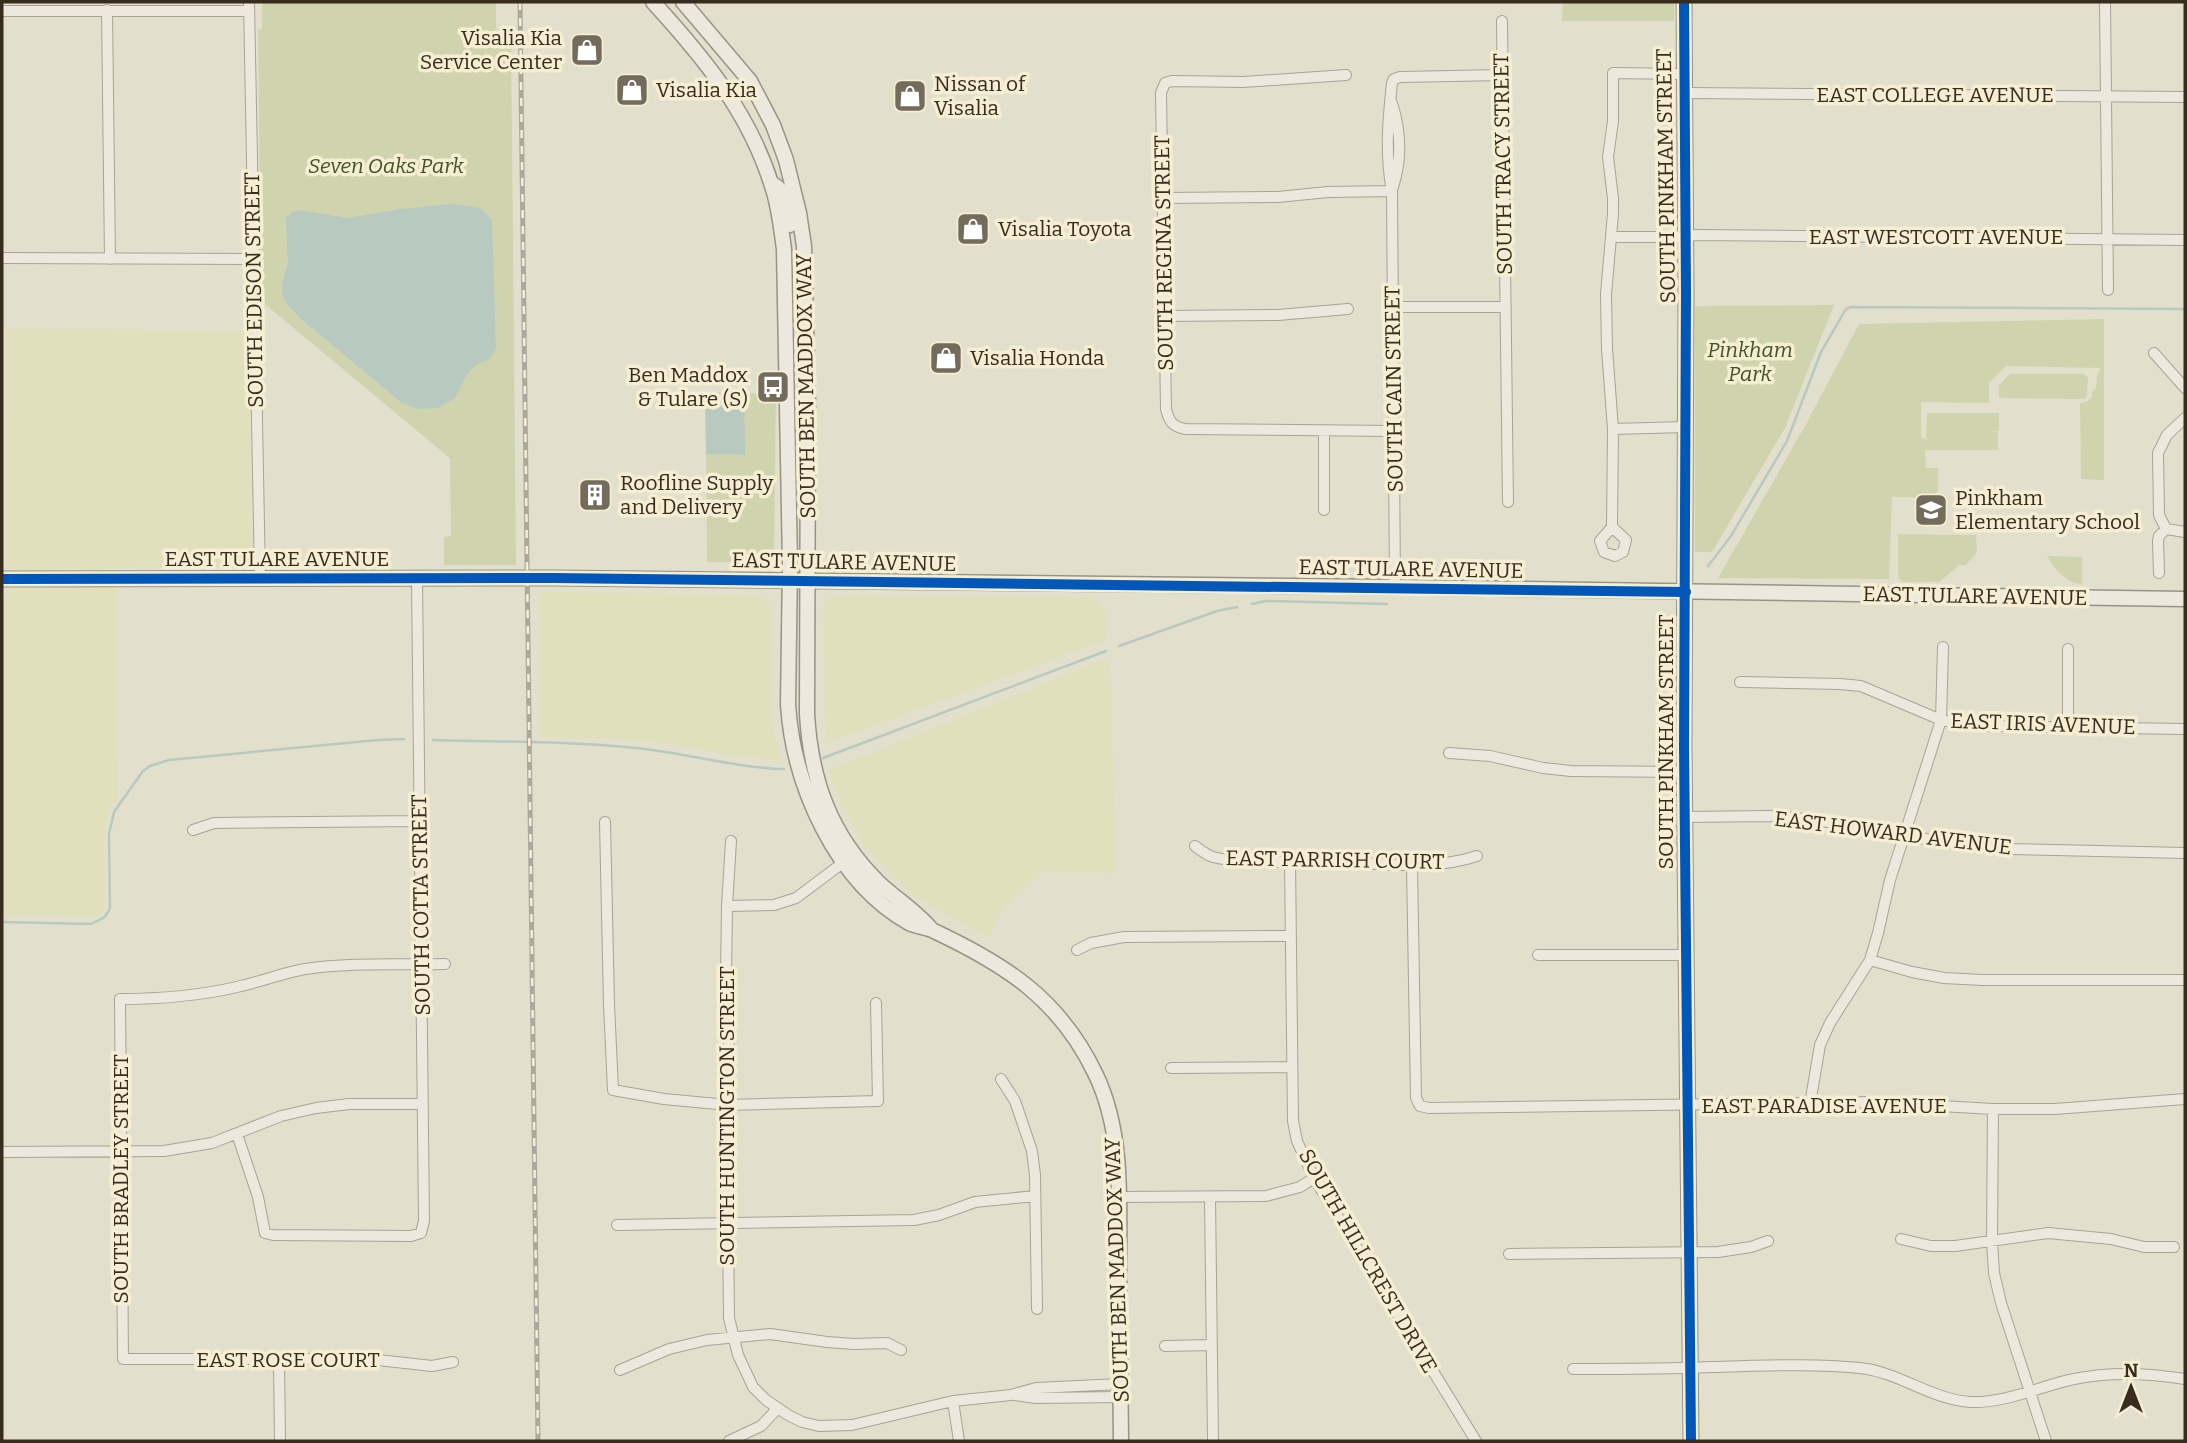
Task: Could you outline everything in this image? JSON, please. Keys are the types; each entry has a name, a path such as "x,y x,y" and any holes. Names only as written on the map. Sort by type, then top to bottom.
{"street":[{"name":"SOUTH BEN MADDOX WAY","path":"653,2 700,54 733,100 747,125 772,184 780,217 784,249 788,698 793,747 801,775 827,836 868,889 911,925 931,929 984,955 1019,978 1051,1008 1073,1036 1094,1072 1107,1107 1116,1147 1119,1197 1121,1441"},
{"name":"SOUTH BEN MADDOX WAY","path":"683,2 750,81 786,160 799,213 804,246 806,298 807,714 811,758 819,790 836,828 857,858 881,886 918,914 931,929"},
{"name":"SOUTH PINKHAM STREET","path":"1684,2 1684,772 1691,1441"},
{"path":"2105,2 2108,290"},
{"path":"2,11 249,6"},
{"name":"SOUTH EDISON STREET","path":"249,6 260,578"},
{"path":"107,9 110,259"},
{"name":"SOUTH TRACY STREET","path":"1502,21 1508,502"},
{"name":"SOUTH PINKHAM STREET","path":"1612,527 1613,429 1606,294 1613,198 1608,157 1613,121 1613,73 1684,74"},
{"name":"SOUTH REGINA STREET","path":"1324,431 1186,429 1170,422 1166,410 1161,93 1165,83 1172,81 1243,82 1346,75"},
{"name":"SOUTH CAIN STREET","path":"1395,587 1392,191 1399,163 1400,141 1391,100 1392,83 1394,79 1406,76 1502,75"},
{"name":"EAST COLLEGE AVENUE","path":"1685,93 2185,97"},
{"path":"772,184 785,196 796,288 798,294 806,298"},
{"path":"1163,198 1278,197 1328,192 1392,191"},
{"name":"SOUTH PINKHAM STREET","path":"1611,237 1686,236"},
{"name":"EAST WESTCOTT AVENUE","path":"1686,236 2185,240"},
{"path":"2,258 254,259"},
{"path":"1393,307 1505,307"},
{"path":"1165,316 1278,315 1348,309"},
{"path":"2154,353 2185,388"},
{"path":"2166,529 2159,515 2158,453 2167,435 2185,418"},
{"path":"1613,429 1686,427"},
{"path":"1324,510 1324,431 1394,431"},
{"path":"2166,529 2185,532"},
{"path":"2159,573 2158,541 2166,529"},
{"name":"SOUTH COTTA STREET","path":"237,1134 258,1197 265,1233 411,1236 421,1233 424,1221 417,578"},
{"name":"EAST TULARE AVENUE","path":"2,579 808,581 2185,599"},
{"path":"1810,1104 1819,1045 1870,960 1904,836 1941,720 1943,647"},
{"path":"2068,649 2068,727"},
{"name":"EAST IRIS AVENUE","path":"1740,682 1840,684 1861,687 1941,720 1983,726 2185,729"},
{"path":"1449,752 1490,756 1543,768 1571,771 1684,772"},
{"name":"EAST HOWARD AVENUE","path":"1685,817 1772,816 1817,820 1960,845 2012,849 2185,853"},
{"path":"193,830 214,823 420,821"},
{"path":"605,822 613,1090 664,1099 728,1105 878,1101 876,1003"},
{"name":"SOUTH HUNTINGTON STREET","path":"732,841 727,906 726,976 729,1052 729,1318 738,1355 753,1387 778,1409"},
{"name":"EAST PARRISH COURT","path":"1195,846 1211,857 1243,860 1366,862 1412,866 1445,865 1477,856"},
{"name":"SOUTH HILLCREST DRIVE","path":"1290,861 1291,1067 1293,1121 1297,1142 1314,1178 1476,1441"},
{"path":"727,906 774,905 796,898 845,862"},
{"name":"EAST PARADISE AVENUE","path":"1412,866 1416,1098 1420,1106 1917,1103 1993,1109 2055,1109 2185,1099"},
{"path":"1077,950 1091,943 1124,937 1290,936"},
{"path":"1538,955 1686,955"},
{"path":"1870,960 1912,972 1982,981 2185,980"},
{"path":"421,964 445,964"},
{"name":"SOUTH BRADLEY STREET","path":"123,1359 120,999 193,996 301,970 335,965 421,964"},
{"path":"1171,1068 1291,1067"},
{"path":"1001,1079 1015,1101 1032,1151 1037,1310"},
{"path":"2,1152 121,1152 184,1148 237,1134 281,1116 316,1108 349,1104 423,1104"},
{"path":"1993,1109 1994,1273 2001,1303 2046,1441"},
{"path":"1119,1197 1266,1196 1300,1187 1314,1178"},
{"path":"617,1225 914,1220 939,1215 975,1202 1035,1196"},
{"path":"1210,1197 1213,1441"},
{"path":"1902,1239 1931,1246 1955,1246 2048,1233 2110,1239 2144,1247 2174,1247"},
{"path":"1509,1254 1718,1252 1751,1247 1768,1241"},
{"path":"620,1370 669,1349 732,1337 770,1334 841,1343 887,1343 901,1350"},
{"path":"1165,1346 1211,1345"},
{"name":"EAST ROSE COURT","path":"123,1359 377,1360 432,1366 453,1362"},
{"path":"279,1360 280,1441"},
{"path":"1573,1369 1799,1365 1864,1368 1968,1402 1990,1402 2074,1379 2114,1373 2151,1373 2185,1379"},
{"path":"729,1441 761,1426 778,1409 802,1422 836,1426 852,1425 953,1401 1011,1395 1050,1386 1120,1390"},
{"path":"953,1401 958,1441"}],"shaded area":[{"path":"453,204 480,208 492,219 496,348 490,359 474,366 455,398 438,408 417,409 402,403 301,319 287,304 282,294 288,263 286,218 292,212 300,210 348,218"},
{"path":"6,328 248,331 253,559 248,565 116,567 118,798 109,809 105,830 106,900 99,916 2,914 2,597 7,596"},
{"path":"705,397 744,398 745,455 706,454"},
{"path":"539,592 761,595 771,608 772,707 774,733 781,760 741,757 673,744 611,738 540,738"},
{"path":"839,596 1097,597 1105,609 1106,640 826,743 823,605 826,599"},
{"path":"1110,657 1116,873 1044,871 1003,910 988,938 920,899 902,885 864,845 841,804 829,770"}],"green space":[{"name":"Seven Oaks Park","path":"262,2 496,2 496,29 511,29 516,565 444,565 444,537 451,536 450,458 261,301 258,30 262,29"},
{"path":"1563,2 1674,2 1674,21 1562,21"},
{"name":"Pinkham Park","path":"1834,305 1785,428 1712,552 1695,552 1695,306"},
{"path":"2104,319 2104,480 2081,479 2080,403 2092,397 2101,368 2006,366 1989,383 1989,403 1921,402 1921,438 1926,442 1927,413 1999,413 1999,431 1986,432 1998,432 1998,450 1925,450 1926,468 1938,468 1938,491 1934,498 1892,497 1889,579 1718,578 1806,424 1859,324"},
{"path":"2010,374 2084,374 2088,378 2087,395 2085,399 1999,398 1999,385"},
{"path":"705,392 776,394 774,556 765,562 707,562 706,454 744,455 744,399 705,397"},
{"path":"1898,534 1976,535 1977,552 1966,565 1960,565 1939,582 1902,582 1898,577"},
{"path":"2047,556 2082,557 2082,584 2066,578"}],"waterway":[{"path":"1708,566 1731,536 1787,441 1821,352 1846,309 2185,309"},
{"path":"1252,604 1265,601 1387,604"},
{"path":"1119,646 1217,611 1237,607"},
{"path":"823,758 1106,651"},
{"path":"2,922 91,924 105,917 110,908 109,834 114,812 143,771 150,766 169,760 404,739"},
{"path":"433,740 611,746 784,769"}],"railway":[{"path":"520,2 538,1441"}],"cycle path":[{"path":"1684,2 1684,746 1691,1441"},
{"path":"2,579 553,578 1686,592"}],"place":[{"name":"Visalia Kia Service Center","path":"587,50"},
{"name":"Visalia Kia","path":"632,90"},
{"name":"Nissan of Visalia","path":"910,96"},
{"name":"Visalia Toyota","path":"973,229"},
{"name":"Visalia Honda","path":"946,358"},
{"name":"Ben Maddox & Tulare (S)","path":"773,387"},
{"name":"Roofline Supply and Delivery","path":"595,495"},
{"name":"Pinkham Elementary School","path":"1931,510"}]}
